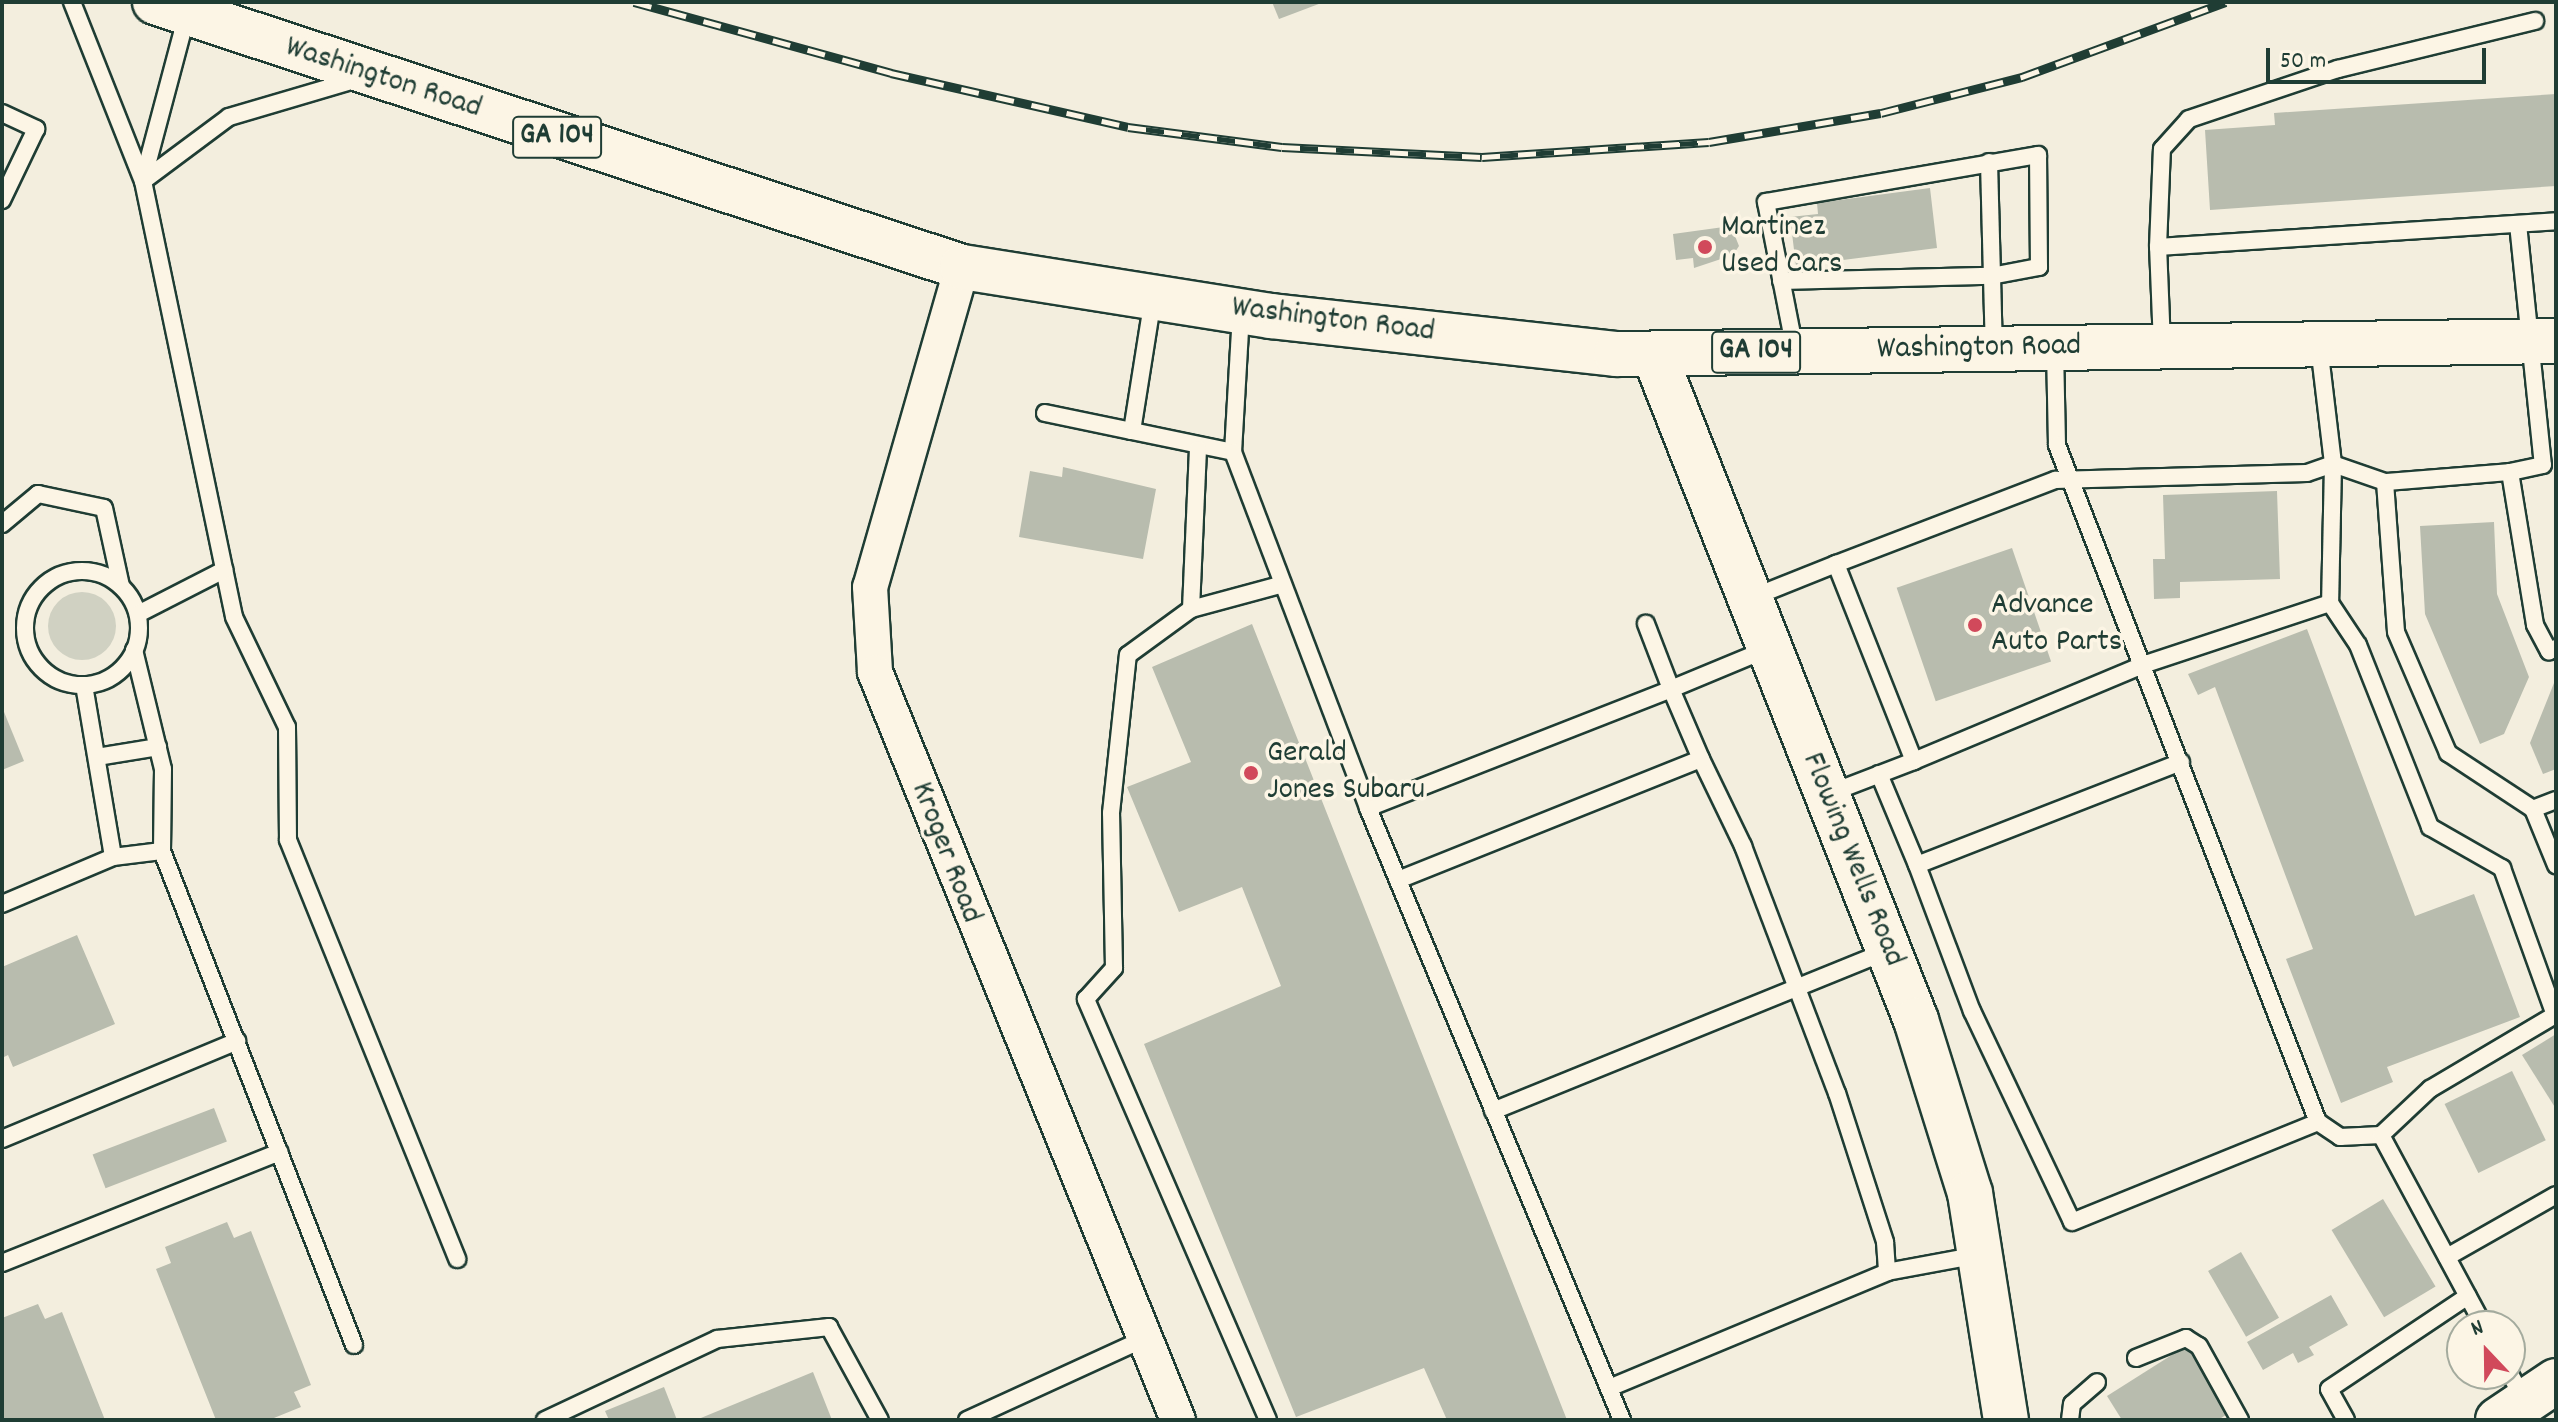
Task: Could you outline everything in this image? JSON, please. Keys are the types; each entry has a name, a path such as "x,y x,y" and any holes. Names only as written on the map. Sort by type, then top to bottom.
{"main road":[{"name":"Washington Road","path":"171,8 962,267 1241,311 1654,354 2545,341"},
{"name":"Flowing Wells Road","path":"1654,354 1889,951 1970,1193 1981,1255 1994,1407"}],"street":[{"name":"Kroger Road","path":"962,267 870,587 875,672 1178,1420"}],"lane":[{"path":"72,2 143,181 234,617 287,727 288,840 457,1259"},
{"path":"143,181 171,8"},
{"path":"2162,347 2158,247 2162,149 2189,119 2338,69 2535,21"},
{"path":"143,181 229,117 372,76"},
{"path":"2,113 36,129 9,170 2,200"},
{"path":"1781,281 1991,276 2039,267 2038,155 1766,202 1781,281 1795,352"},
{"path":"1989,162 1994,348"},
{"path":"2158,247 2556,221"},
{"path":"1749,598 2055,480 2073,482 2307,473 2333,464 2385,482 2510,472 2550,465 2545,341 2518,224"},
{"path":"1132,431 1154,297"},
{"path":"1241,311 1233,452 1280,585 1368,808 1622,1420"},
{"path":"2055,348 2057,445 2318,1122 2340,1137 2381,1135 2430,1089 2555,1015 2502,868 2430,827 2358,645 2330,603 2333,464 2319,344"},
{"path":"1045,413 1132,431 1198,449 1233,452"},
{"path":"1191,609 1198,449"},
{"path":"2510,472 2535,625 2549,651 2556,648"},
{"path":"2385,482 2396,632 2448,753 2533,809 2556,865"},
{"path":"2,524 38,494 104,508 121,586 138,614 134,650 158,747 162,851 354,1345"},
{"path":"1836,564 1914,761"},
{"path":"138,614 224,570"},
{"path":"121,586 88,571 69,572 37,591 28,608 26,635 35,661 65,683 84,685 114,675 134,650"},
{"path":"1268,1420 1086,999 1114,968 1111,813 1128,655 1191,609 1280,585"},
{"path":"1826,794 1914,761 2143,665 2330,603"},
{"path":"1646,624 1797,986 1885,1242 1887,1272"},
{"path":"1368,808 1769,648"},
{"path":"84,685 113,857"},
{"path":"97,757 158,747"},
{"path":"1398,880 1701,759"},
{"path":"1917,865 2181,762"},
{"path":"1879,774 1978,1025 2072,1222 2318,1122"},
{"path":"2533,809 2556,800"},
{"path":"2,904 113,857 162,851"},
{"path":"1493,1111 1889,951"},
{"path":"2,1139 237,1041"},
{"path":"2381,1135 2475,1310"},
{"path":"2,1263 280,1152"},
{"path":"2447,1257 2556,1195"},
{"path":"1609,1388 1887,1272 1981,1255"},
{"path":"2346,1420 2329,1389 2468,1296"},
{"path":"545,1420 717,1339 829,1327 880,1420"},
{"path":"2136,1358 2186,1338 2199,1346 2240,1420"},
{"path":"967,1420 1144,1339"},
{"path":"2070,1420 2072,1404 2097,1382"}],"shaded area":[{"path":"82,592 106,602 116,626 106,650 82,660 58,650 48,626 58,602"}],"building":[{"path":"1272,2 1324,2 1279,19"},
{"path":"2556,94 2556,186 2210,210 2205,130 2275,125 2274,113"},
{"path":"1930,188 1937,248 1796,266 1790,217 1818,214 1817,203"},
{"name":"Martinez Used Cars","path":"1731,226 1739,246 1733,255 1694,268 1693,258 1676,260 1673,234"},
{"path":"1063,467 1156,489 1143,559 1019,537 1030,471 1062,477"},
{"path":"2277,491 2280,579 2180,582 2180,598 2154,599 2153,559 2165,559 2163,495"},
{"path":"2494,522 2497,594 2529,677 2504,734 2480,744 2425,614 2420,526"},
{"name":"Advance Auto Parts","path":"2012,548 2051,661 1936,701 1897,588"},
{"path":"1252,624 1567,1420 1447,1420 1424,1368 1296,1417 1144,1044 1281,986 1242,887 1179,912 1127,787 1191,762 1152,667"},
{"path":"2307,629 2415,916 2474,894 2520,1017 2387,1067 2393,1082 2341,1103 2286,959 2313,949 2215,687 2198,695 2188,674"},
{"path":"2556,678 2556,769 2543,774 2530,743"},
{"path":"2,707 24,761 2,770"},
{"path":"77,935 115,1024 13,1067 8,1055 2,1058 2,967"},
{"path":"2556,1034 2556,1109 2522,1055"},
{"path":"2512,1071 2546,1140 2478,1173 2445,1104"},
{"path":"214,1108 227,1142 106,1188 93,1155"},
{"path":"2383,1199 2436,1286 2384,1317 2332,1230"},
{"path":"227,1222 234,1238 251,1231 311,1385 294,1392 301,1407 269,1420 216,1420 156,1269 171,1263 165,1247"},
{"path":"2241,1252 2279,1318 2246,1337 2208,1271"},
{"path":"2331,1295 2348,1325 2309,1347 2314,1355 2298,1363 2293,1353 2263,1370 2247,1342"},
{"path":"38,1304 45,1319 62,1312 105,1420 2,1420 2,1318"},
{"path":"2186,1346 2229,1413 2218,1420 2122,1420 2107,1396"},
{"path":"813,1372 832,1420 696,1420"},
{"path":"664,1387 677,1420 609,1420 605,1411"}],"railway":[{"path":"634,2 891,73 1128,127 1282,147 1482,157 1709,142 1881,113 2022,77 2226,2"}],"place":[{"name":"Martinez Used Cars","path":"1705,247"},
{"name":"Advance Auto Parts","path":"1975,625"},
{"name":"Gerald Jones Subaru","path":"1251,773"}]}
